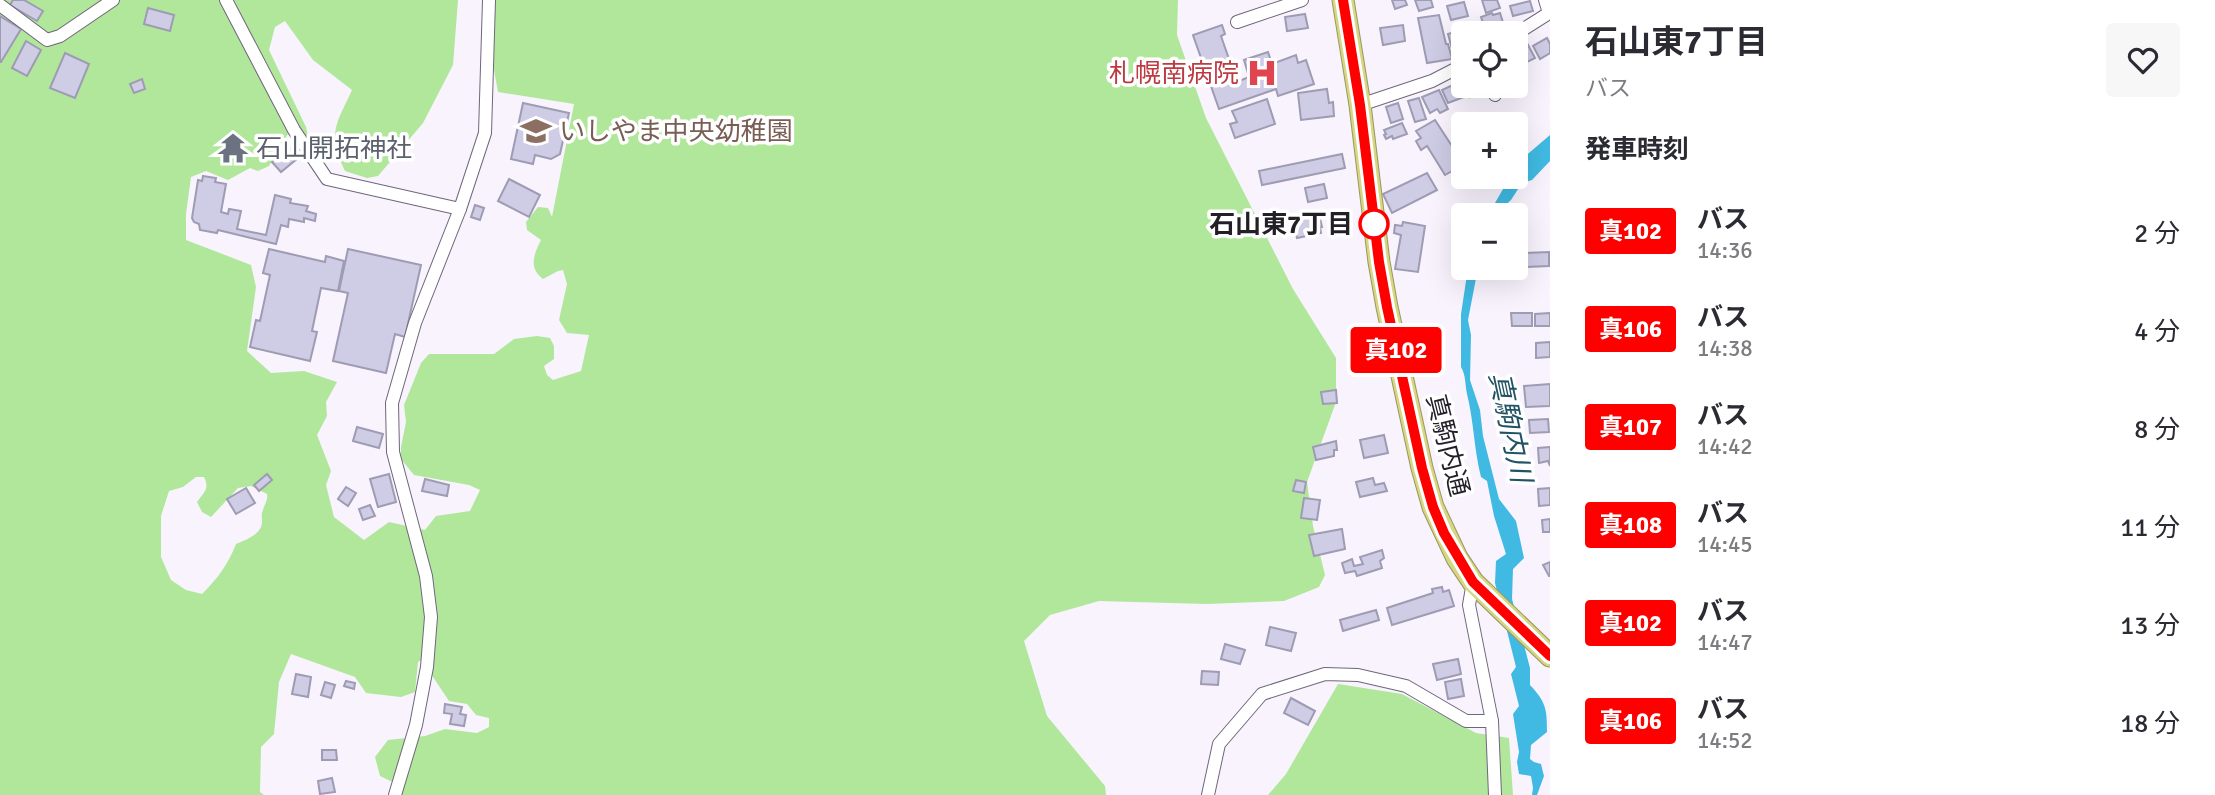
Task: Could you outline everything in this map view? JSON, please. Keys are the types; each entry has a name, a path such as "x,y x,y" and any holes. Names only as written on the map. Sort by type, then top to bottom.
{"highway":[{"name":"真駒内通","path":"1343,0 1360,105 1379,262 1422,468 1433,507 1444,533 1478,588 1544,651"}],"street":[{"path":"0,5 47,40 60,36 113,0"},
{"path":"226,0 294,130 327,179 460,209"},
{"path":"395,795 416,725 427,667 431,617 426,576 393,452 392,403 415,323 460,209 485,133 489,0"},
{"path":"1237,22 1302,0"},
{"path":"1528,26 1549,13 1545,0"},
{"path":"1360,105 1432,81 1451,71"},
{"path":"1478,588 1469,605 1492,721 1495,795"},
{"path":"1208,795 1219,744 1262,694 1325,674 1358,676 1406,686 1466,721 1492,721"}],"green space":[{"path":"0,0 458,0 453,65 423,123 378,176 367,178 345,171 335,138 338,121 352,90 313,60 285,21 275,27 269,50 306,127 309,141 289,132 269,166 258,171 250,168 228,180 206,171 191,177 186,240 251,265 256,287 247,351 271,373 304,371 337,382 326,402 327,416 317,435 331,471 326,485 334,517 364,540 389,522 425,530 436,516 470,511 480,490 469,485 414,475 401,459 406,422 404,405 421,363 429,354 494,354 514,339 537,336 550,338 554,346 554,359 544,366 547,375 553,380 581,371 589,335 567,333 559,320 567,284 563,270 543,279 538,275 534,261 541,240 527,230 526,222 538,207 548,208 552,217 574,104 498,92 494,70 493,0 1178,0 1177,35 1206,118 1293,289 1336,358 1336,402 1307,482 1313,526 1325,575 1319,587 1284,601 1206,604 1099,601 1050,615 1024,641 1047,716 1105,786 1106,795 401,795 403,787 380,776 375,757 388,740 425,736 445,729 477,733 489,727 489,718 476,715 467,704 449,701 431,674 432,652 418,662 415,692 401,697 366,693 355,677 291,654 279,682 274,734 261,747 260,792 264,795 0,795","holes":["196,477 204,477 206,488 197,502 202,512 211,517 238,488 251,486 267,494 267,500 259,530 236,544 222,571 202,594 186,590 171,580 161,557 161,516 169,491 183,487"]},
{"path":"1338,684 1402,694 1476,733 1509,738 1513,795 1268,795 1286,774"}],"water":[{"path":"1550,135 1550,161 1528,181 1528,154"},
{"path":"1503,189 1518,189 1508,203 1495,203"},
{"path":"1466,280 1476,280 1468,320 1471,335 1470,380 1480,410 1483,436 1499,499 1516,521 1524,558 1513,569 1512,599 1530,668 1530,685 1542,701 1546,712 1547,732 1531,745 1530,759 1541,764 1544,776 1537,795 1532,795 1531,776 1519,774 1517,762 1519,752 1513,714 1519,706 1511,674 1516,667 1495,583 1496,561 1506,554 1487,481 1481,477 1477,457 1465,377 1461,367 1461,314"}],"building":[{"path":"13,0 24,0 43,11 37,21 10,5"},
{"path":"1392,0 1405,0 1407,5 1395,9"},
{"path":"1415,0 1431,0 1433,7 1419,11"},
{"path":"1482,0 1497,0 1500,8 1486,13"},
{"path":"1530,1 1533,11 1513,16 1510,6"},
{"path":"1464,2 1468,16 1451,20 1447,6"},
{"path":"148,8 174,15 170,31 144,24"},
{"path":"1500,13 1502,21 1482,21 1481,17"},
{"path":"1305,14 1308,28 1287,31 1285,17"},
{"path":"1439,15 1451,59 1427,63 1418,18"},
{"path":"0,16 21,29 1,62 0,62"},
{"path":"1222,25 1225,34 1221,36 1237,82 1249,77 1244,60 1268,52 1272,64 1296,55 1298,63 1306,60 1314,84 1278,96 1276,89 1219,109 1193,35"},
{"path":"1403,25 1405,41 1383,45 1380,28"},
{"path":"1547,38 1550,53 1540,59 1533,46"},
{"path":"26,41 41,50 27,76 12,68"},
{"path":"1528,45 1535,58 1528,62"},
{"path":"65,53 89,64 75,98 50,88"},
{"path":"142,79 145,89 134,93 130,84"},
{"path":"1451,86 1451,98 1461,98 1448,103 1442,90"},
{"path":"1327,89 1329,103 1333,102 1334,116 1301,120 1298,93"},
{"path":"1439,90 1448,109 1440,113 1437,109 1430,113 1422,97"},
{"path":"1419,98 1426,119 1415,122 1408,101"},
{"path":"1267,99 1275,124 1235,138 1230,124 1237,122 1232,111"},
{"path":"523,103 569,113 560,154 551,159 535,155 533,164 511,159"},
{"path":"1398,103 1403,119 1391,123 1386,107"},
{"path":"1435,120 1451,145 1451,172 1445,175 1427,146 1421,150 1416,141 1421,138 1416,131"},
{"path":"1402,123 1407,134 1386,139 1384,130"},
{"path":"289,147 298,158 281,172 272,162"},
{"path":"1342,154 1345,168 1262,185 1259,171"},
{"path":"1427,173 1437,190 1392,213 1383,194"},
{"path":"203,176 216,178 215,182 226,184 221,212 228,214 229,209 241,211 237,229 266,235 275,195 291,199 290,203 308,206 306,211 316,214 315,221 304,218 304,222 289,219 288,227 281,225 276,244 218,230 217,233 200,230 199,224 192,218 198,180 202,181"},
{"path":"509,179 540,195 529,217 498,201"},
{"path":"1324,184 1327,198 1308,202 1305,188"},
{"path":"475,205 484,208 480,220 471,217"},
{"path":"1319,214 1321,233 1297,238 1293,220"},
{"path":"1403,222 1425,226 1418,272 1395,269 1401,235 1394,233 1395,225 1402,226"},
{"path":"269,249 325,262 326,256 344,261 338,291 321,288 312,331 317,332 310,361 250,347 256,320 260,321 270,275 263,273"},
{"path":"348,249 421,265 405,337 395,334 386,373 333,361 348,293 339,291"},
{"path":"1549,252 1549,266 1528,267 1528,253"},
{"path":"1511,313 1532,313 1532,326 1512,326"},
{"path":"1550,313 1550,326 1535,326 1535,314"},
{"path":"1550,342 1550,357 1536,358 1536,343"},
{"path":"1550,384 1550,406 1526,407 1524,386"},
{"path":"1336,390 1337,403 1323,404 1321,392"},
{"path":"1548,419 1549,432 1530,433 1529,420"},
{"path":"357,427 383,434 379,448 353,441"},
{"path":"1384,435 1388,453 1364,458 1360,440"},
{"path":"1336,441 1337,450 1334,450 1334,456 1316,460 1313,447"},
{"path":"1550,447 1550,466 1548,461 1539,463 1538,448"},
{"path":"267,474 272,480 259,491 254,485"},
{"path":"389,474 396,502 378,507 370,479"},
{"path":"1373,478 1375,485 1384,483 1387,491 1360,497 1356,482"},
{"path":"425,479 449,485 447,496 422,491"},
{"path":"1296,480 1306,482 1304,493 1293,491"},
{"path":"346,487 356,493 348,506 338,499"},
{"path":"246,488 255,503 236,514 227,499"},
{"path":"1550,488 1550,505 1539,506 1538,489"},
{"path":"1304,498 1320,500 1317,520 1301,518"},
{"path":"370,505 375,516 363,520 359,509"},
{"path":"1550,519 1550,532 1543,532 1542,520"},
{"path":"1342,529 1345,549 1314,556 1309,535"},
{"path":"1382,550 1382,568 1357,576 1355,571 1345,573 1342,563 1352,559 1354,566 1363,564 1360,557"},
{"path":"1550,562 1550,576 1549,576 1543,565"},
{"path":"1442,587 1443,592 1449,590 1454,606 1392,625 1387,608 1433,593 1432,589"},
{"path":"1376,610 1379,620 1343,631 1340,620"},
{"path":"1270,627 1296,633 1291,651 1266,645"},
{"path":"1225,644 1245,650 1240,664 1221,659"},
{"path":"1458,659 1461,674 1437,680 1433,664"},
{"path":"1202,671 1219,672 1218,685 1201,684"},
{"path":"296,674 311,677 308,697 292,694"},
{"path":"1461,679 1464,696 1448,699 1445,682"},
{"path":"346,681 355,683 354,689 344,686"},
{"path":"325,682 335,685 331,698 321,695"},
{"path":"1291,698 1315,711 1308,725 1284,713"},
{"path":"445,704 462,707 460,714 466,715 464,726 450,724 452,714 444,713"},
{"path":"322,750 336,750 337,760 322,760"},
{"path":"332,778 335,792 320,794 318,781"}],"bus line":[{"name":"真102","path":"1343,0 1360,105 1379,262 1422,468 1433,507 1457,558 1473,582 1550,656"}],"place":[{"name":"札幌南病院","path":"1262,73"},
{"name":"いしやま中央幼稚園","path":"536,131"},
{"name":"石山開拓神社","path":"233,148"},
{"name":"石山東7丁目","path":"1374,224"}],"water label":[{"name":"真駒内川","path":"1511,427"}]}
